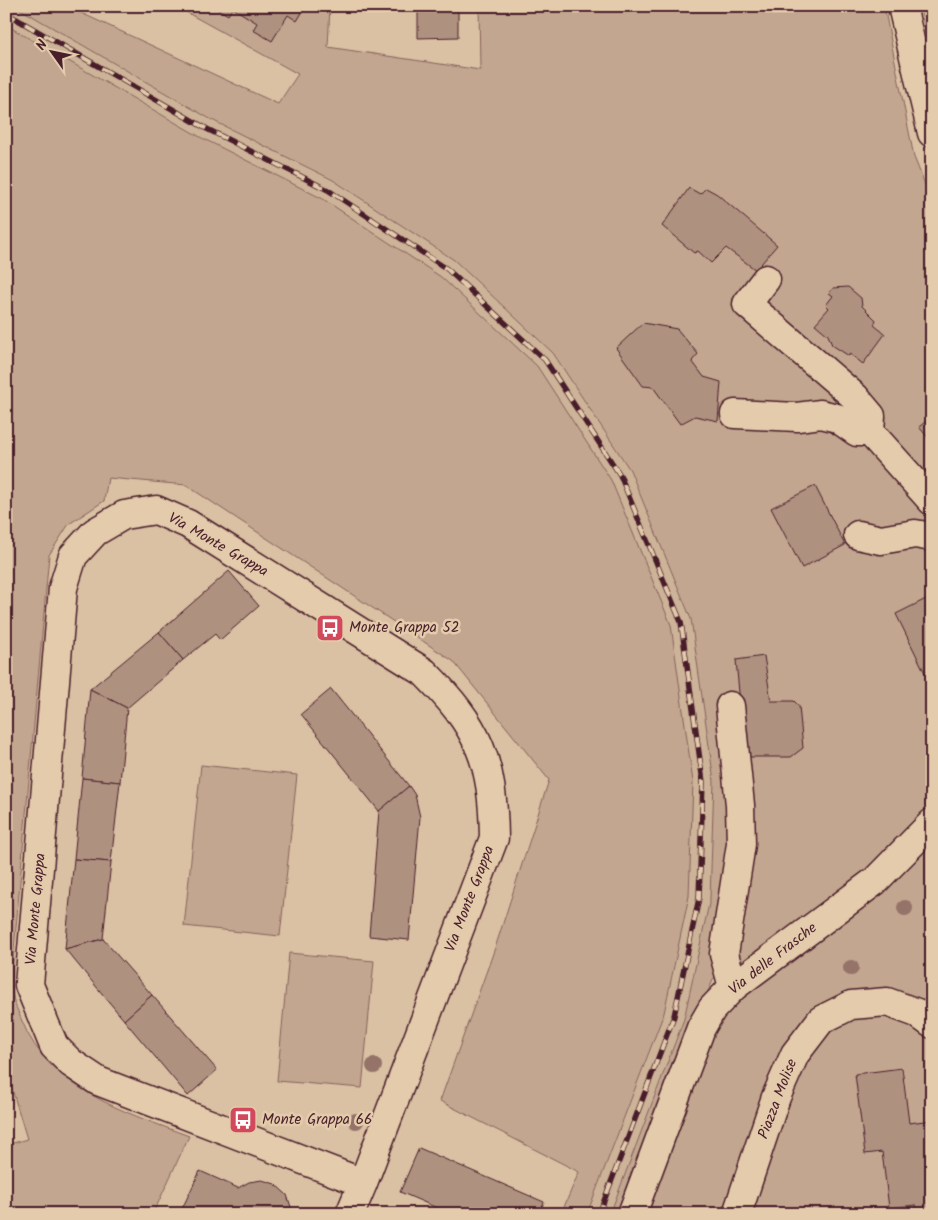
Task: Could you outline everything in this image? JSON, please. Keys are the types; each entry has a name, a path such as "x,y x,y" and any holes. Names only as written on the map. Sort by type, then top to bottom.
{"street":[{"path":"902,6 932,133"},
{"path":"766,279 747,304 856,397 871,416 870,432 932,501"},
{"path":"735,414 798,417 821,414 837,418 857,432 870,432"},
{"name":"Via Monte Grappa","path":"350,1214 363,1183 494,838 493,800 487,766 472,728 448,696 424,672 188,524 156,510 124,515 95,532 73,556 63,588 29,984 54,1046 71,1063 98,1081 363,1183"},
{"path":"858,535 881,540 915,534 932,537"},
{"path":"730,706 740,805 741,844 724,954 733,987"},
{"name":"Via delle Frasche","path":"632,1214 701,1028 712,1009 733,987 875,881 932,823"},
{"name":"Piazza Molise","path":"737,1214 776,1097 795,1054 821,1020 851,1004 887,1002 917,1013 932,1024"}],"shaded area":[{"path":"6,6 15,6 212,120 333,180 454,260 553,353 630,470 691,619 714,781 710,899 684,1019 610,1214 587,1214 664,1013 676,960 323,199 202,138 6,25"},
{"path":"15,6 66,6 278,104 298,74 175,6 330,6 328,47 480,70 479,6 884,6 914,157 932,202 932,805 918,822 877,862 758,962 714,978 662,1094 617,1214 610,1214 684,1019 710,899 714,781 691,619 630,470 553,353 454,260 333,180 212,120"},
{"path":"920,6 932,6 932,62"},
{"path":"6,25 202,138 323,199 441,277 537,366 611,480 671,625 693,782 689,896 664,1013 587,1214 561,1214 579,1172 440,1101 496,945 549,780 453,661 186,485 108,478 104,501 69,524 49,555 14,950 13,996 15,1005 34,1045 70,1081 116,1107 189,1136 153,1214 6,1214 6,1145 27,1139 6,1069"},
{"path":"201,765 297,775 280,936 184,926"},
{"path":"932,840 932,1214 641,1214 708,1035 723,1012 867,903"},
{"path":"289,953 374,961 362,1088 277,1081"}],"building":[{"path":"213,6 306,6 297,21 288,15 272,41 253,30 257,23 233,8 228,15"},
{"path":"418,6 458,6 458,37 418,38"},
{"path":"689,188 700,194 706,188 717,194 777,245 756,270 726,248 711,263 698,251 694,253 662,226"},
{"path":"848,287 861,298 862,306 876,320 874,325 885,334 863,364 850,354 849,356 832,345 828,335 815,324 829,308 826,305 833,296 829,293 833,288"},
{"path":"643,323 677,329 698,354 692,361 704,377 721,382 718,421 695,416 680,424 653,387 643,386 616,348"},
{"path":"932,416 932,442 919,427"},
{"path":"815,486 845,545 802,568 771,508"},
{"path":"229,571 259,606 220,640 215,634 183,660 159,632"},
{"path":"932,596 932,670 925,673 896,614"},
{"path":"159,632 183,660 127,708 90,689"},
{"path":"764,656 771,701 794,701 799,706 803,748 791,757 745,757 736,660"},
{"path":"90,689 127,708 120,782 82,778"},
{"path":"331,689 409,786 379,811 301,714"},
{"path":"82,778 120,782 111,862 74,859"},
{"path":"409,786 415,795 420,817 409,940 369,936 379,811"},
{"path":"74,859 111,862 103,939 65,949"},
{"path":"103,939 152,995 124,1020 65,949"},
{"path":"152,995 217,1070 188,1096 124,1020"},
{"path":"902,1068 909,1123 932,1120 932,1214 917,1214 916,1205 889,1208 882,1152 865,1154 855,1074"},
{"path":"419,1148 544,1202 539,1214 451,1214 400,1192"},
{"path":"200,1171 238,1188 249,1182 262,1180 275,1184 287,1195 291,1207 290,1214 180,1213"}],"railway":[{"path":"6,13 207,129 328,190 447,269 545,360 620,475 681,622 703,782 699,898 674,1016 599,1214"}],"place":[{"name":"Monte Grappa 52","path":"330,628"},
{"name":"Monte Grappa 66","path":"243,1120"}]}
